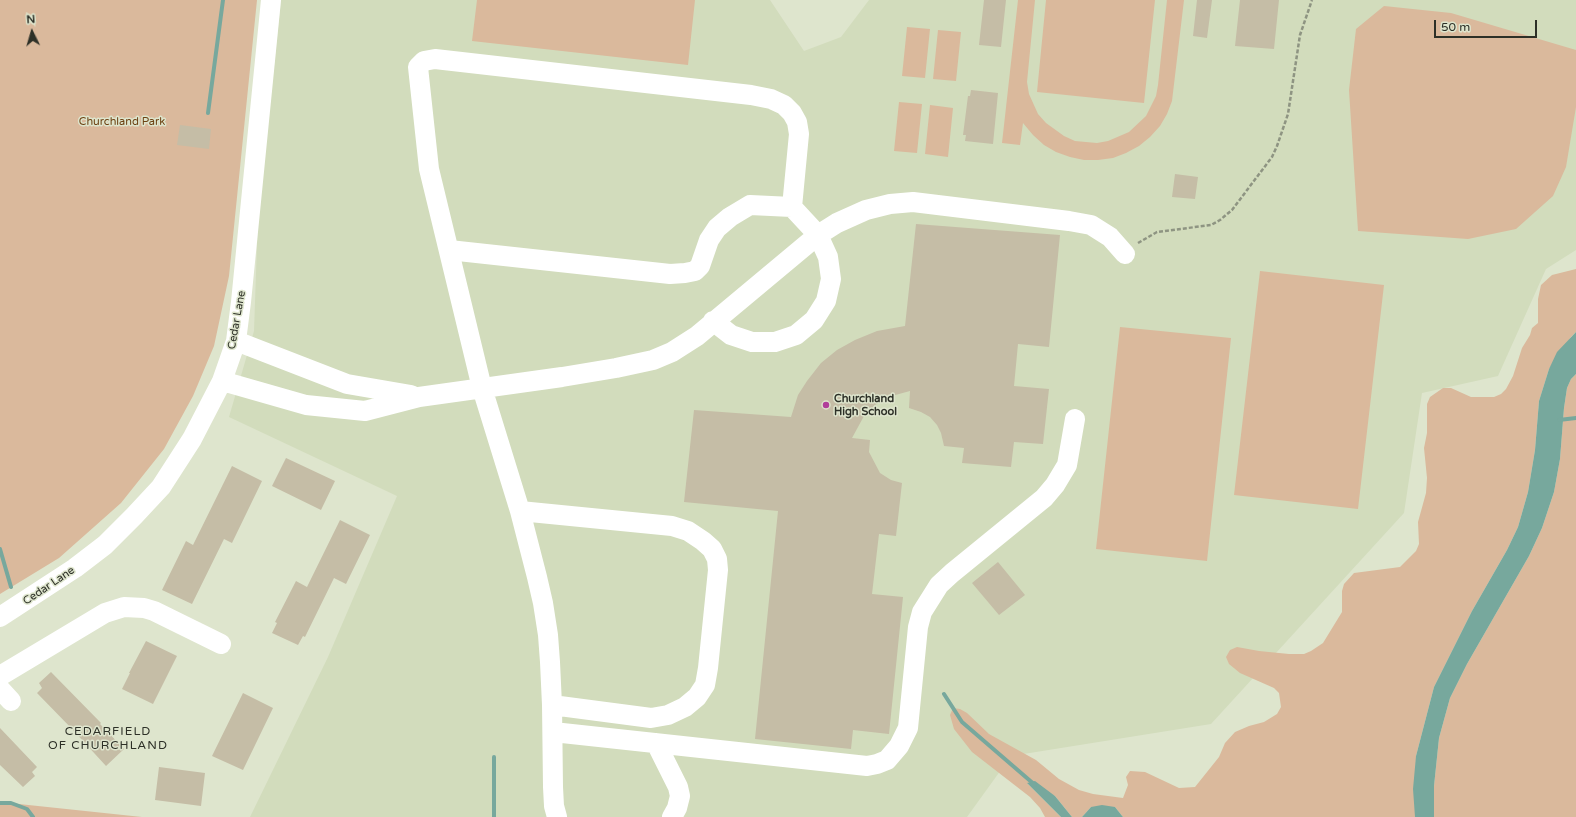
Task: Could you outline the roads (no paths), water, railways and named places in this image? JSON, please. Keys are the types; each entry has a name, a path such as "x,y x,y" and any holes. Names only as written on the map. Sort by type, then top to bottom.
{"street":[{"name":"Cedar Lane","path":"0,617 75,568 105,545 162,487 192,439 222,381 236,341 271,0"},
{"path":"557,817 554,806 553,787 553,732 548,634 543,603 536,570 520,511 482,388 429,169 417,72 418,67 424,61 435,59 751,95 771,99 784,105 792,113 797,122 799,134 792,207"},
{"path":"222,381 306,405 365,411 419,397 616,368 653,360 672,352 697,336 713,321 818,235 837,223 866,210 890,204 913,202 1069,220 1091,226 1110,237 1125,254"},
{"path":"449,250 670,274 685,273 695,271 700,266 709,240 717,228 730,217 750,205 792,207 818,235 828,257 831,279 826,301 814,320 796,335 775,342 752,342 731,335 713,321"},
{"path":"236,341 347,384 419,397"},
{"path":"553,732 867,766 887,760 899,746 908,728 918,627 922,612 939,585 952,572 1044,498 1055,485 1067,465 1075,420"},
{"path":"520,511 672,526 688,531 703,541 712,549 717,559 718,570 708,668 704,685 697,697 685,707 668,715 651,718 552,705"},
{"path":"0,676 105,613 124,607 144,608 154,611 221,644"},
{"path":"656,743 678,787 680,796 677,808 672,817"}],"water":[{"path":"1576,332 1576,374 1571,379 1567,388 1560,459 1554,492 1542,528 1529,556 1467,664 1450,698 1439,738 1434,786 1434,817 1415,817 1413,789 1416,756 1434,687 1472,611 1507,550 1518,527 1528,492 1535,450 1539,401 1549,369 1557,352"},
{"path":"1035,781 1055,796 1072,817 1061,817 1027,783"},
{"path":"1102,805 1115,807 1123,817 1082,817 1091,807"}],"waterway":[{"path":"208,113 223,0"},
{"path":"1559,420 1576,418"},
{"path":"0,549 11,587"},
{"path":"944,694 962,722 1035,785"},
{"path":"494,757 494,817"},
{"path":"0,803 11,803 27,809 33,817"}],"place":[{"name":"Churchland High School","path":"826,405"}],"district":[{"name":"CEDARFIELD OF CHURCHLAND","path":"108,739"}],"park label":[{"name":"Churchland Park","path":"122,122"}]}
